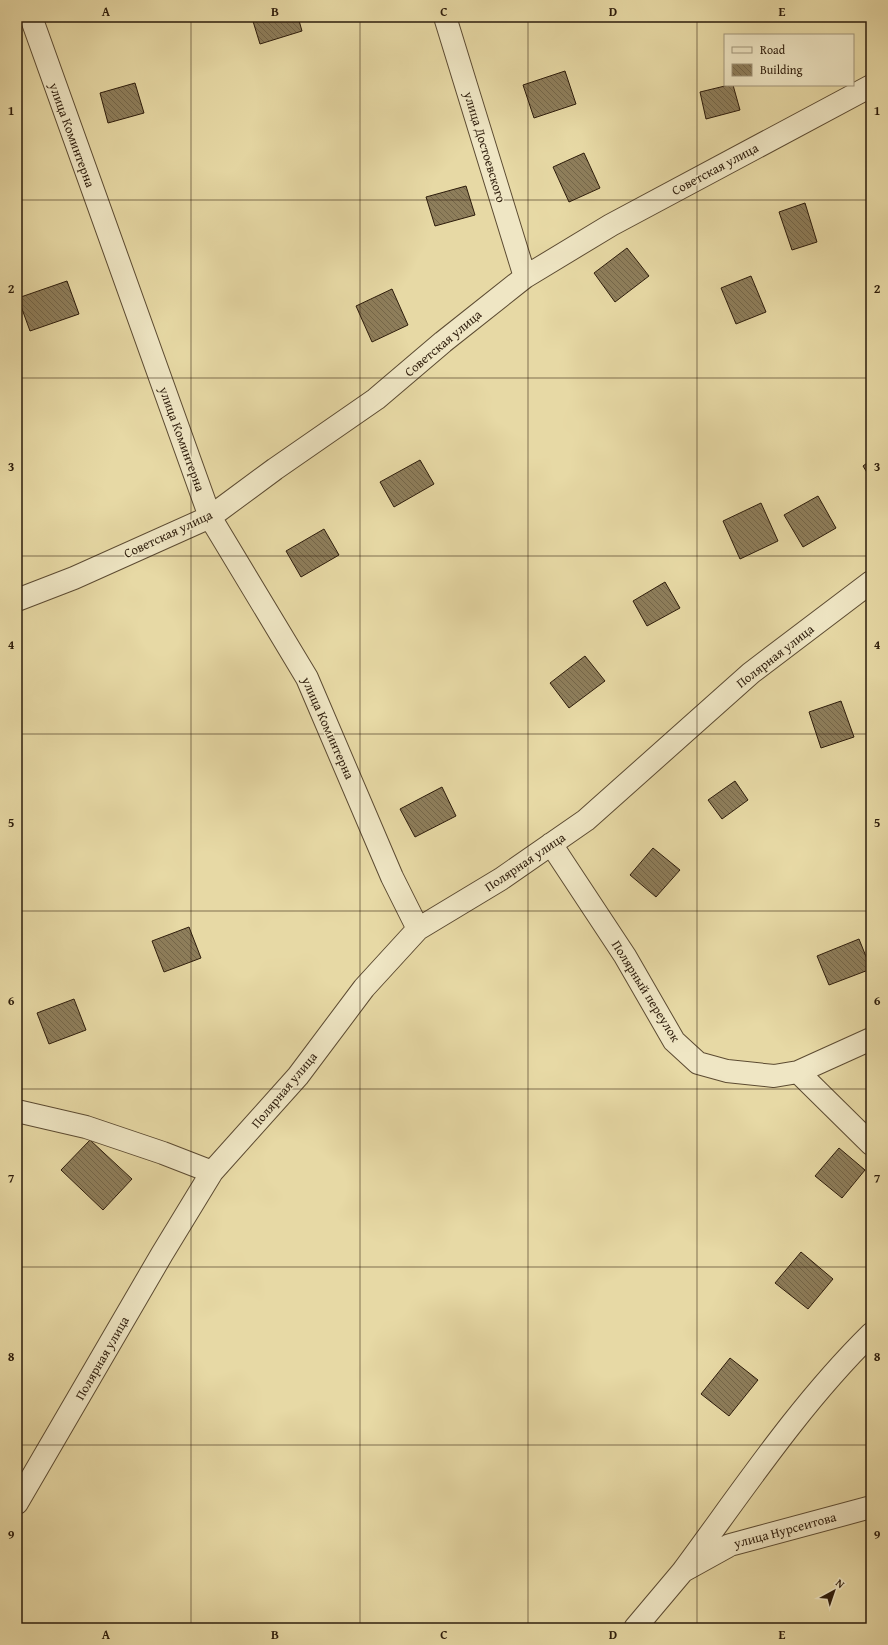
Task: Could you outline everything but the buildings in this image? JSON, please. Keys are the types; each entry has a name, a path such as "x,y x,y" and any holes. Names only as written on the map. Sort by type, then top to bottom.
{"street":[{"name":"улица Коминтерна","path":"31,17 210,516 307,678 392,877 418,929"},
{"name":"улица Достоевского","path":"446,17 525,277"},
{"name":"Советская улица","path":"17,600 74,578 210,516 274,469 376,399 443,342 525,277 611,225 871,86"},
{"name":"Полярная улица","path":"17,1503 162,1254 212,1172 298,1076 364,988 418,929 501,879 586,820 751,673 871,582"},
{"name":"Полярный переулок","path":"551,844 625,956 674,1041 698,1063 727,1071 774,1076 798,1072 871,1040"},
{"path":"798,1072 871,1144"},
{"path":"17,1111 86,1127 163,1153 212,1172"},
{"path":"683,1571 783,1435 843,1361 871,1334"},
{"name":"улица Нурсеитова","path":"635,1628 683,1571 730,1545 871,1507"}]}
